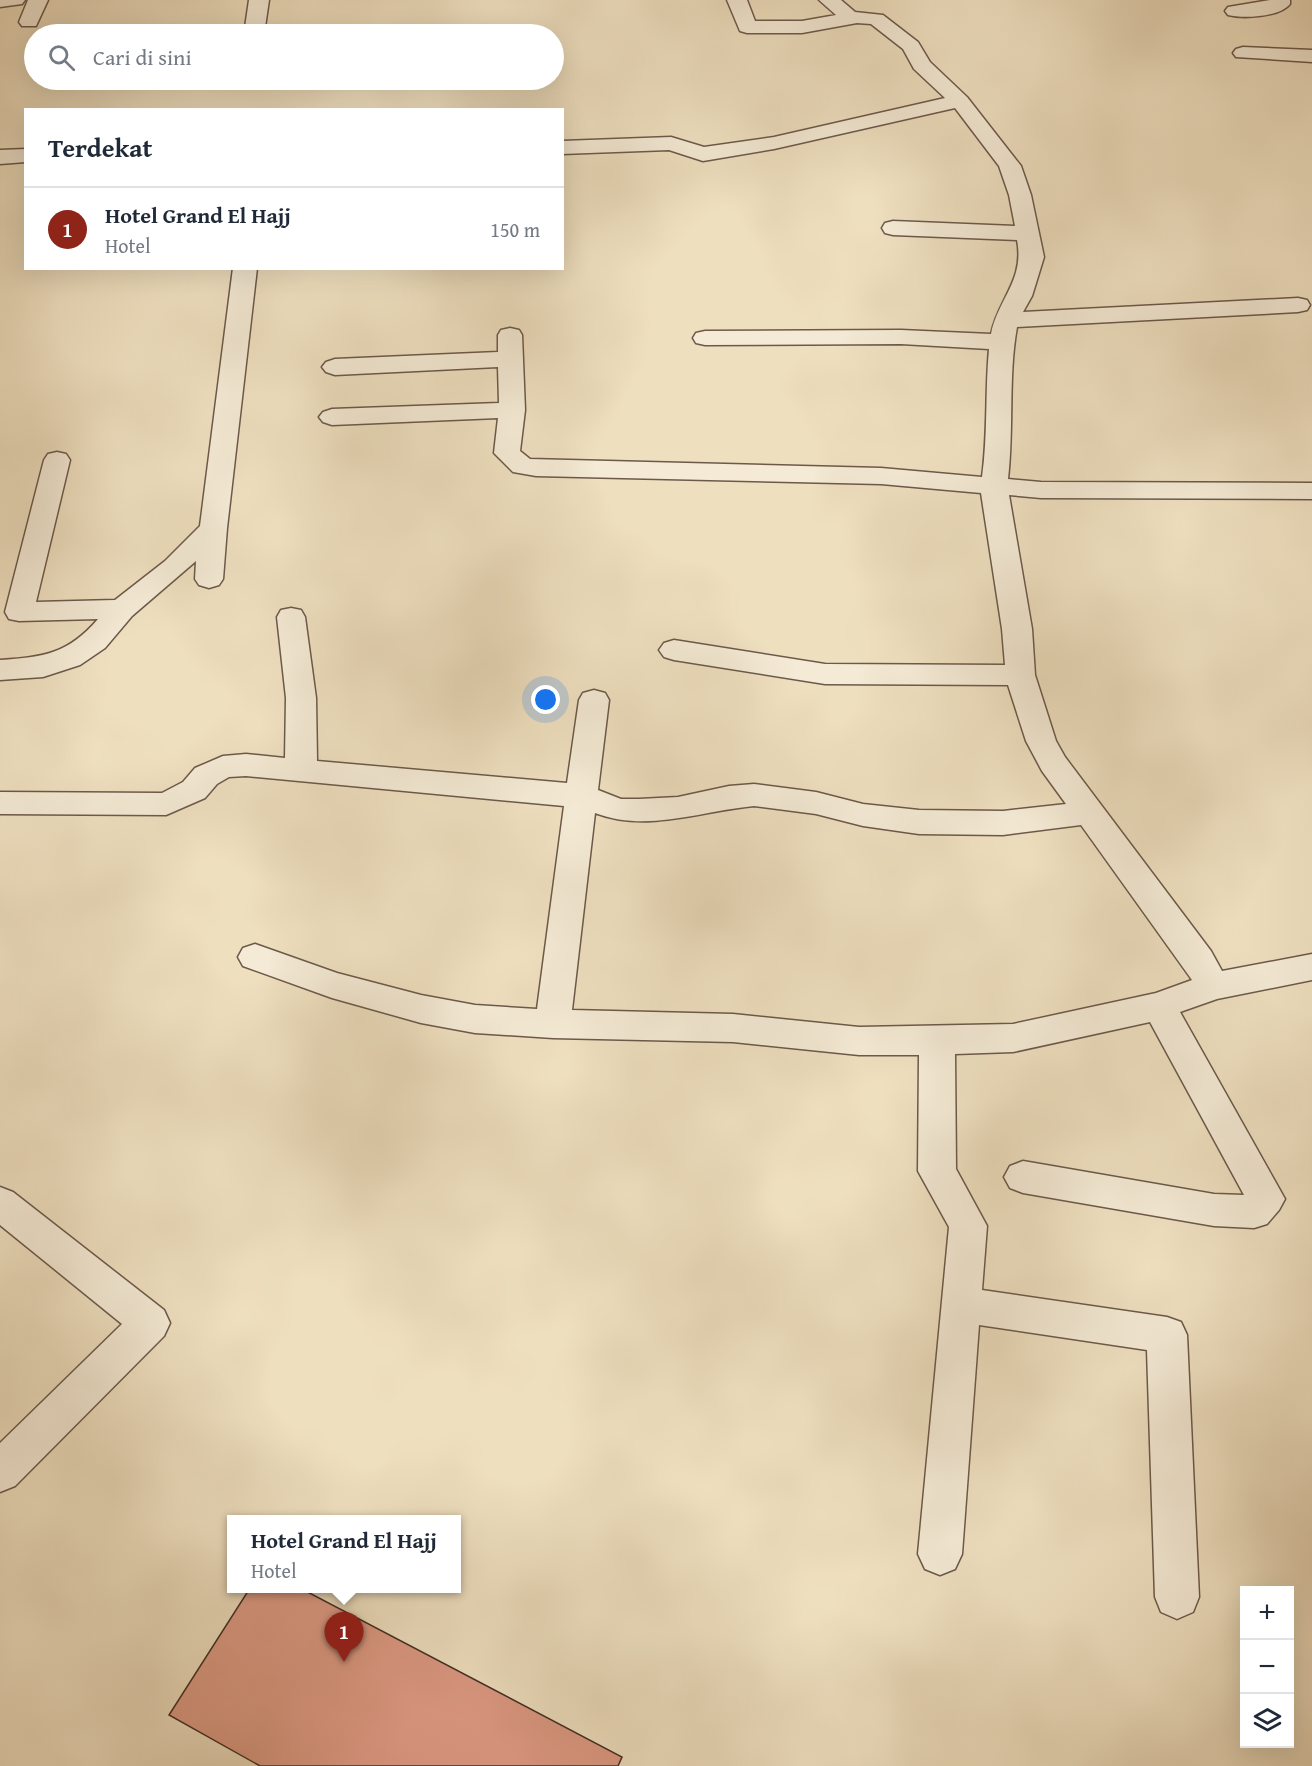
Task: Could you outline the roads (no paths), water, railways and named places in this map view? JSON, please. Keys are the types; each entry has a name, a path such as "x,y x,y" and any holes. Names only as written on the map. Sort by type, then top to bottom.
{"street":[{"path":"0,1 15,0"},
{"path":"29,22 38,0"},
{"path":"256,24 260,0"},
{"path":"737,0 747,27 802,27 855,18 876,18 911,46 921,66 960,101 1010,166 1020,195 1032,257 1020,296 1004,331 998,388 999,448 994,488 1017,629 1020,675 1041,741 1053,763 1198,960 1213,986"},
{"path":"829,0 845,15 855,18"},
{"path":"1234,11 1275,7 1280,4 1280,0"},
{"path":"1244,53 1312,56"},
{"path":"564,148 671,143 703,154 774,143 960,101"},
{"path":"0,157 24,155"},
{"path":"893,228 1027,233"},
{"path":"209,579 213,528 245,270"},
{"path":"705,338 890,337 1004,331 1298,305"},
{"path":"335,367 510,347 512,410 507,453 522,466 536,468 881,476 994,488 1312,491"},
{"path":"332,417 512,410"},
{"path":"57,460 19,612 123,609"},
{"path":"0,670 43,667 70,658 95,641 123,609 175,567 213,528"},
{"path":"291,617 301,698 302,770"},
{"path":"674,650 825,674 1020,675"},
{"path":"553,1024 594,700"},
{"path":"0,803 166,804 194,790 206,776 224,766 246,765 581,796 619,810 678,808 729,797 754,795 816,803 863,815 919,822 1003,823 1090,812"},
{"path":"255,957 332,985 421,1009 475,1019 553,1024 733,1028 859,1041 1013,1038 1159,1006 1213,986 1312,967"},
{"path":"1023,1177 1214,1210 1254,1212 1266,1198 1159,1006"},
{"path":"937,1041 937,1171 968,1226 940,1554"},
{"path":"0,1203 150,1323 0,1472"},
{"path":"961,1305 1167,1335 1177,1597"}],"place":[{"name":"Hotel Grand El Hajj","path":"344,1662"}]}
